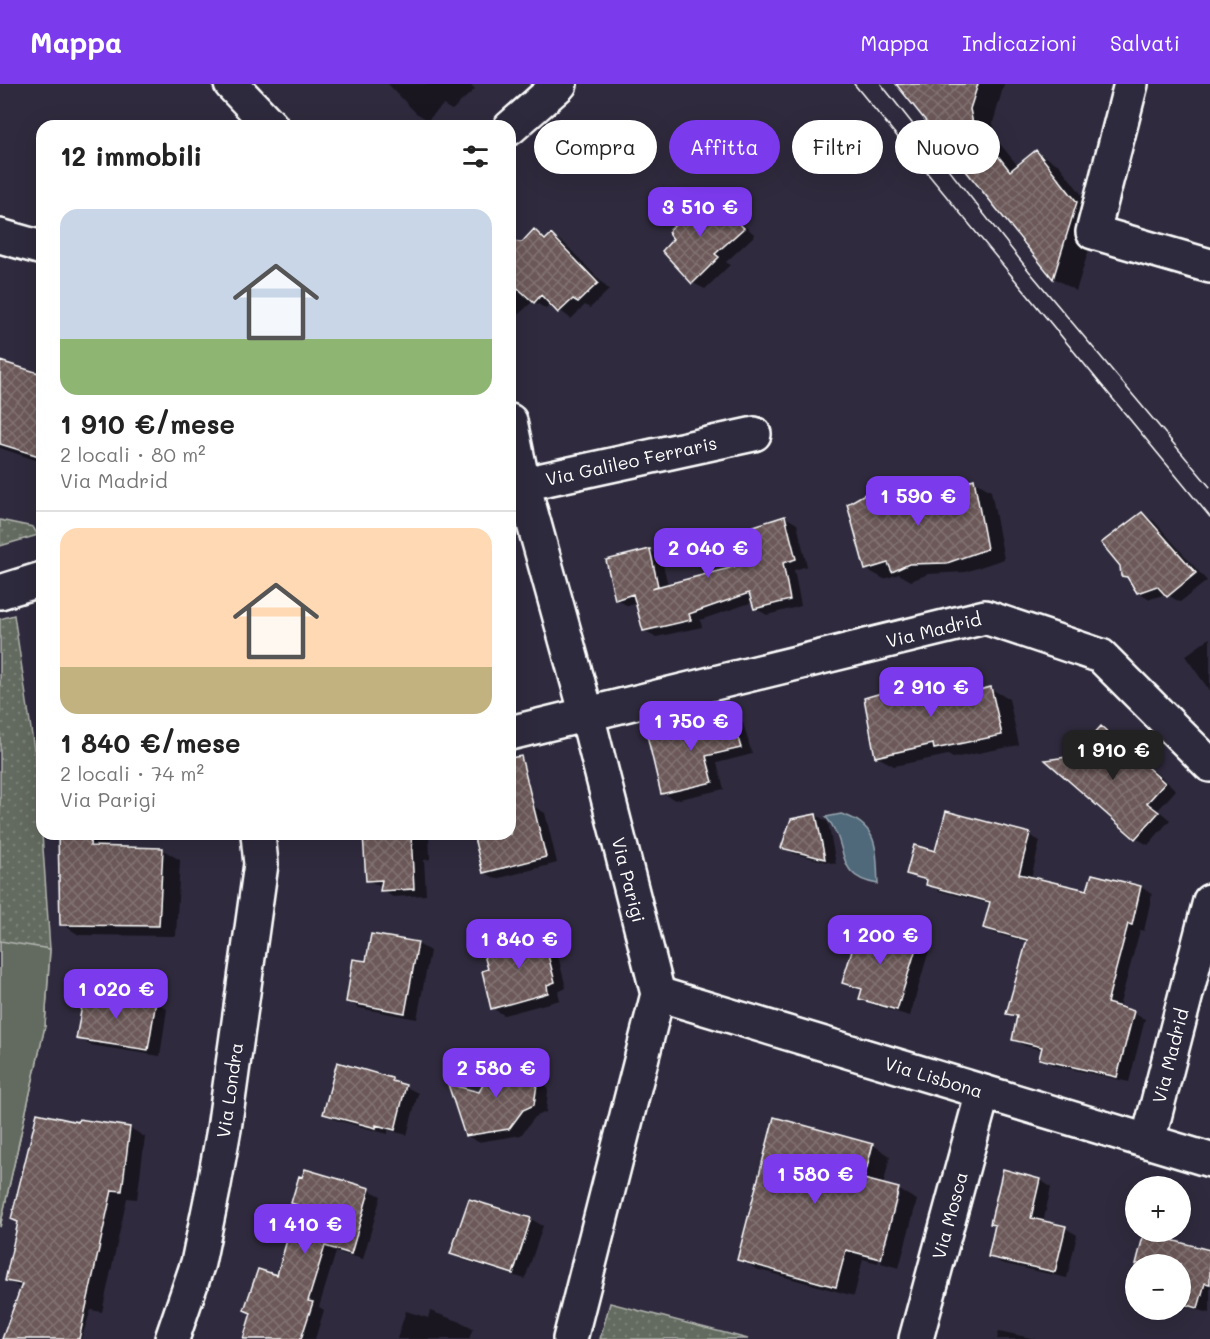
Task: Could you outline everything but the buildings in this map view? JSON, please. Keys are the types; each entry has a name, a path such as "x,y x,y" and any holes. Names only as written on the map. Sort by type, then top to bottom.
{"street":[{"path":"231,84 265,120"},
{"path":"516,123 560,84"},
{"path":"1131,84 1093,232 1210,266"},
{"path":"0,236 36,246"},
{"name":"Via Galileo Ferraris","path":"517,486 754,434"},
{"name":"Via Parigi","path":"517,486 587,715 658,994 570,1339"},
{"path":"0,592 36,581"},
{"name":"Via Madrid","path":"516,732 985,617 1101,656 1210,765"},
{"name":"Via Londra","path":"171,1339 198,1263 224,1129 261,864 259,840"},
{"name":"Via Madrid","path":"1148,1141 1210,901"},
{"name":"Via Lisbona","path":"658,994 1210,1160"},
{"name":"Via Mosca","path":"916,1339 983,1092"}],"shaded area":[{"path":"0,520 33,527 36,532 36,536 0,546"},
{"path":"14,615 36,763 36,840 42,840 50,949 45,1026 0,1227 0,619"},
{"path":"0,941 50,949 45,1026 0,1227"},
{"path":"610,1303 748,1339 600,1339"}],"water":[{"path":"841,814 854,819 869,832 876,850 878,884 854,875 848,867 834,828 826,817"}],"tram line":[{"path":"854,84 1210,517"},
{"path":"881,84 1029,271 1210,487"}]}
